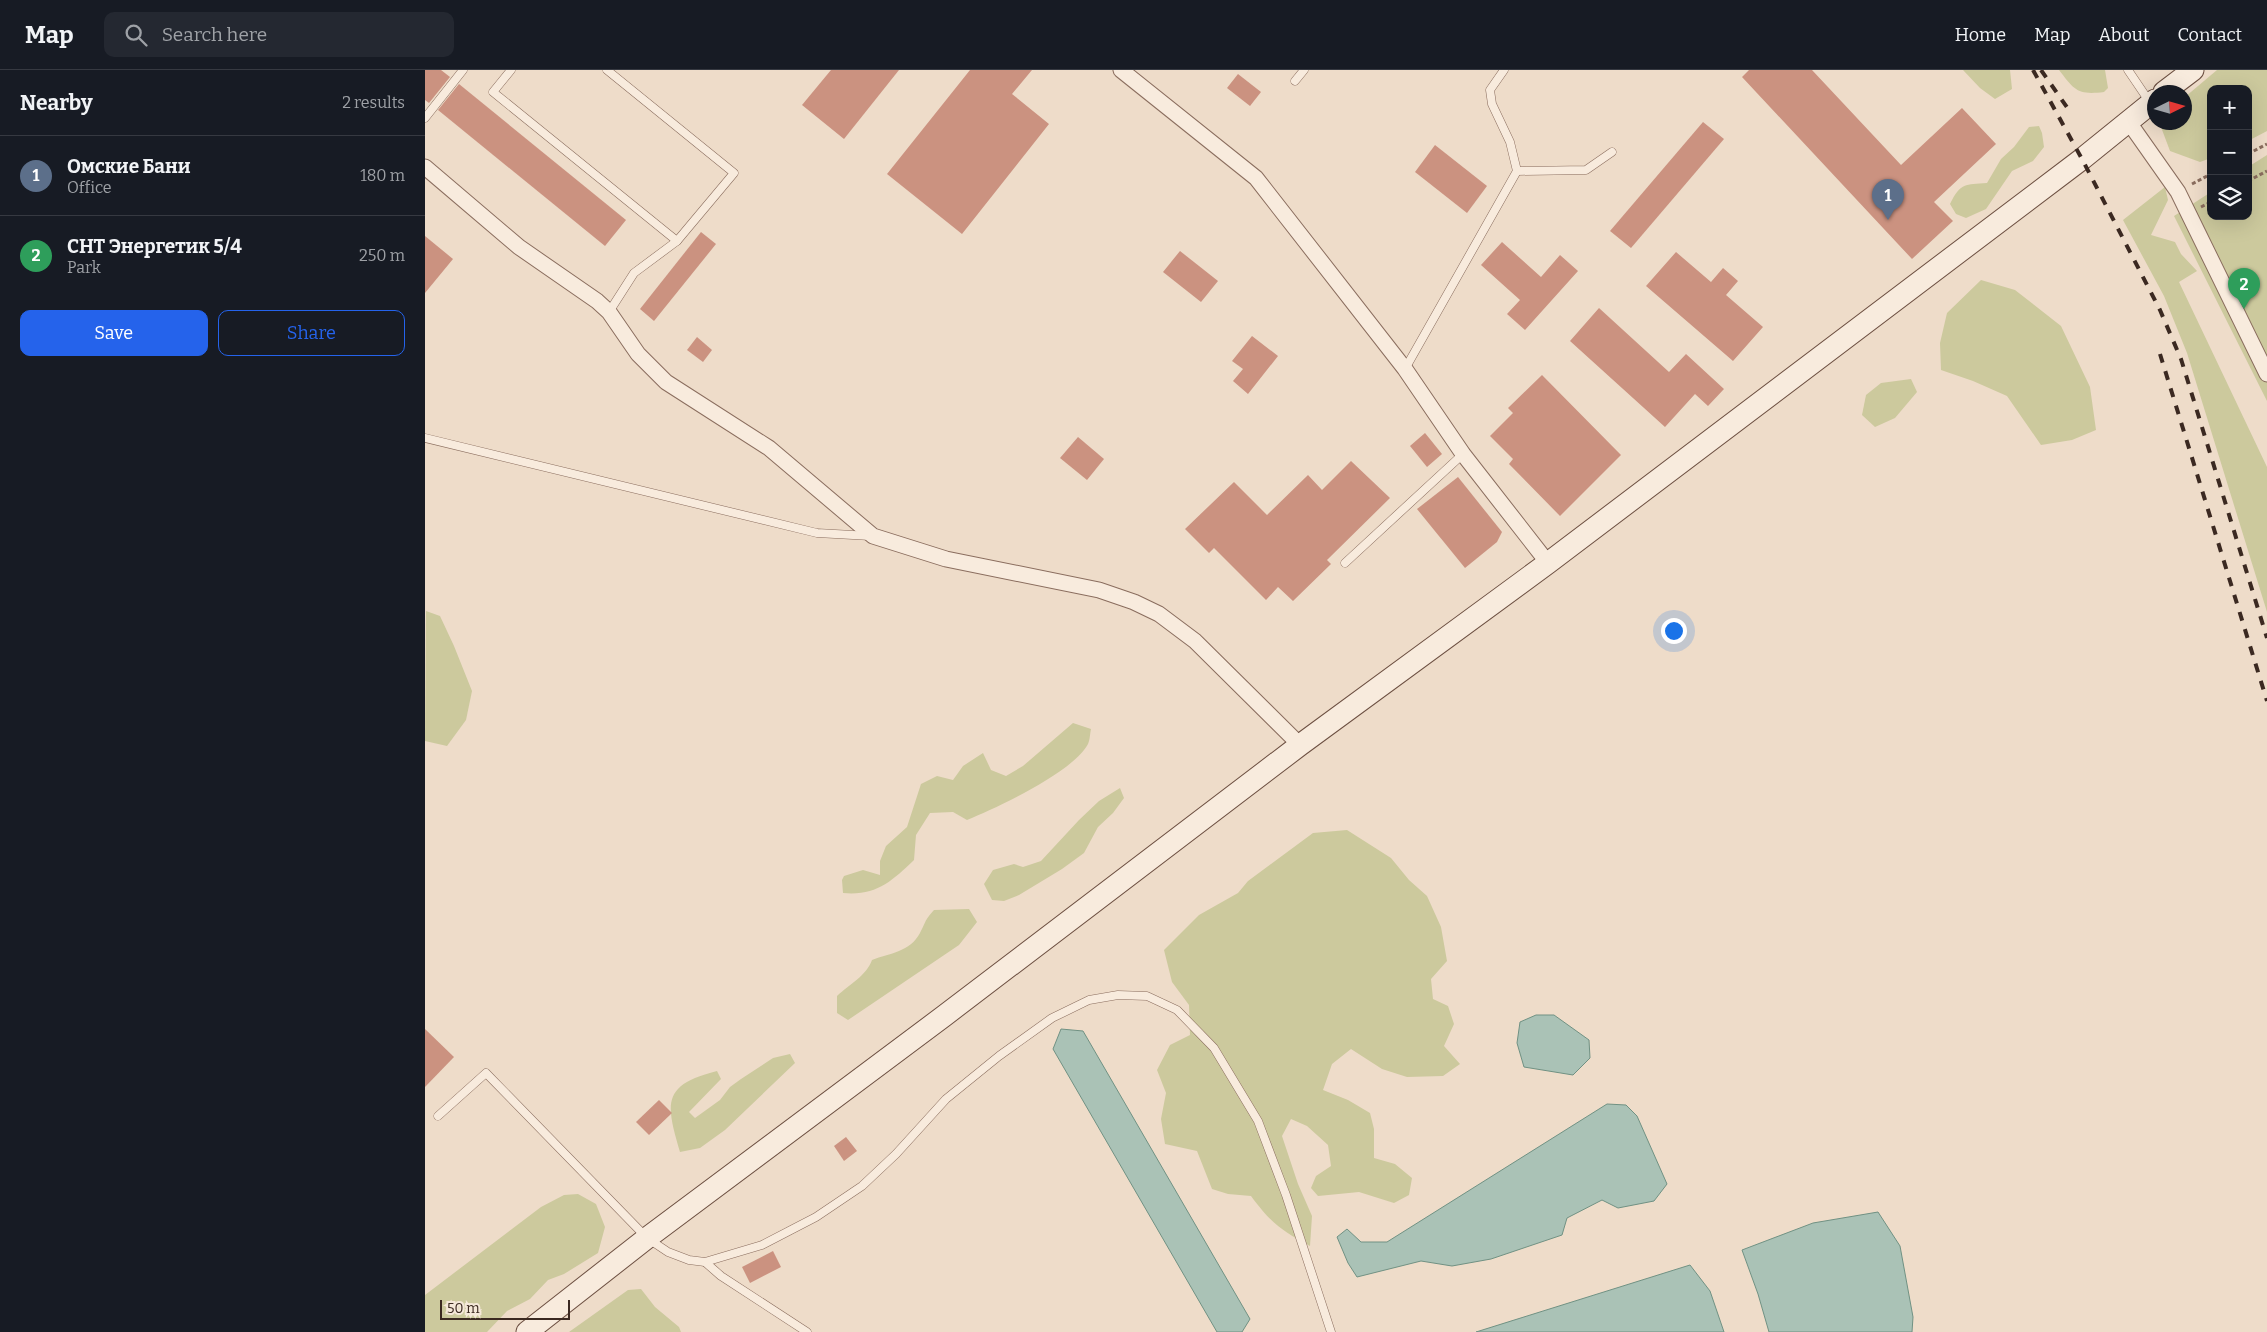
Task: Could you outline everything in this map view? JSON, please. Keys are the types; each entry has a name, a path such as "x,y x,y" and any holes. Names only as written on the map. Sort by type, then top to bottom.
{"street":[{"path":"1121,70 1256,178 1405,369 1463,454 1548,563"},
{"path":"2173,85 2193,70"},
{"path":"527,1332 647,1238 944,1016 1300,745 1548,563 2082,159 2147,105"},
{"path":"2128,121 2178,192 2267,374"},
{"path":"425,167 519,247 597,301 609,312 637,354 666,382 769,448 873,536 946,559 1099,590 1134,602 1159,614 1195,641 1300,745"}],"lane":[{"path":"425,118 463,70"},
{"path":"511,70 493,92 677,241"},
{"path":"607,70 734,173 677,241 634,273 609,312"},
{"path":"1295,81 1304,70"},
{"path":"1405,369 1517,171 1511,142 1492,104 1490,90 1504,70"},
{"path":"2128,70 2147,89"},
{"path":"1517,171 1586,170 1612,152"},
{"path":"425,438 817,533 873,536"},
{"path":"1345,563 1463,454"},
{"path":"438,1116 486,1072 647,1238 668,1252 689,1260 705,1262 762,1246 816,1218 862,1186 896,1154 947,1099 999,1056 1052,1018 1089,1000 1118,995 1147,996 1177,1010 1214,1048 1258,1121 1287,1195 1331,1332"},
{"path":"705,1262 721,1276 807,1332"}],"path":[{"path":"2252,152 2267,144"},
{"path":"2252,179 2267,171"},
{"path":"2178,192 2209,175"}],"shaded area":[{"path":"1963,70 2010,70 2012,89 1995,99 1980,88"},
{"path":"2059,70 2105,70 2108,88 2104,92 2083,92 2073,87"},
{"path":"2217,70 2267,70 2267,131 2252,139 2252,85 2207,85 2207,159 2200,162 2170,151 2162,130 2192,130 2192,91"},
{"path":"2039,126 2044,147 2033,161 2012,171 1986,209 1966,218 1956,214 1950,204 1957,192 1964,186 1987,183 2001,159 2014,147 2029,127"},
{"path":"2267,155 2267,401 2174,216 2207,195 2207,220 2252,220 2252,164"},
{"path":"2165,187 2168,200 2151,235 2175,242 2181,254 2197,271 2179,282 2267,467 2267,612 2187,353 2164,296 2123,220"},
{"path":"1981,280 2015,290 2061,326 2090,387 2096,430 2072,440 2041,445 2007,396 1941,370 1940,343 1947,313"},
{"path":"1911,379 1917,392 1895,418 1875,427 1862,415 1866,395 1881,383"},
{"path":"426,611 440,616 472,691 466,720 447,746 425,741"},
{"path":"1073,723 1091,729 1088,744 1067,766 1033,788 967,820 953,812 930,813 916,835 914,860 906,868 890,881 874,890 843,893 842,880 844,876 863,870 880,875 880,861 886,846 907,827 921,784 937,776 953,780 963,766 983,753 991,770 1006,776 1023,766"},
{"path":"1120,788 1124,798 1113,813 1098,827 1084,853 1019,895 1004,901 992,900 984,884 993,870 1014,864 1023,867 1041,861 1099,801"},
{"path":"1347,830 1391,858 1409,880 1427,896 1441,927 1447,961 1431,979 1433,999 1448,1006 1454,1024 1444,1046 1460,1064 1443,1076 1407,1077 1382,1069 1351,1049 1332,1064 1323,1090 1348,1100 1370,1113 1374,1129 1374,1158 1395,1164 1412,1178 1409,1195 1394,1203 1359,1192 1318,1196 1311,1188 1316,1176 1331,1166 1328,1145 1307,1126 1291,1119 1282,1136 1298,1184 1312,1216 1310,1246 1277,1225 1251,1196 1228,1194 1212,1189 1197,1151 1165,1144 1161,1119 1166,1093 1157,1070 1170,1045 1190,1035 1189,1005 1172,982 1164,950 1199,915 1238,893 1248,881 1313,833"},
{"path":"969,909 977,922 959,945 848,1020 837,1013 837,996 866,971 872,960 899,951 911,944 934,910"},
{"path":"1536,1015 1554,1015 1589,1040 1590,1058 1573,1075 1524,1067 1517,1043 1520,1022"},
{"path":"1061,1029 1083,1031 1250,1319 1242,1332 1217,1332 1053,1049"},
{"path":"790,1054 795,1063 725,1130 700,1148 680,1152 671,1109 672,1099 677,1090 686,1083 717,1071 721,1079 689,1112 695,1118 720,1100 730,1087 741,1079 773,1058"},
{"path":"1607,1104 1626,1105 1637,1116 1667,1184 1654,1201 1618,1208 1602,1200 1567,1218 1562,1235 1491,1259 1452,1266 1421,1261 1357,1277 1348,1263 1337,1237 1347,1229 1361,1242 1387,1242"},
{"path":"578,1194 596,1204 605,1227 598,1253 564,1274 548,1280 530,1299 507,1311 487,1332 425,1332 425,1295 541,1207 564,1195"},
{"path":"1878,1212 1900,1246 1913,1317 1912,1332 1769,1332 1742,1250 1813,1223"},
{"path":"1690,1265 1710,1291 1724,1332 1476,1332"},
{"path":"641,1289 655,1307 679,1327 681,1332 569,1332 628,1290"}],"building":[{"path":"425,70 441,70 450,77 429,103 425,100"},
{"path":"831,70 899,70 844,139 802,105"},
{"path":"970,70 1032,70 1012,94 1049,124 962,234 887,174"},
{"path":"1749,70 1812,70 1901,165 1962,108 1996,144 1934,202 1953,221 1912,259 1742,77"},
{"path":"1238,74 1261,92 1250,106 1227,88"},
{"path":"459,84 626,220 605,246 438,110"},
{"path":"1703,122 1724,139 1631,248 1610,231"},
{"path":"1435,145 1487,186 1467,213 1415,172"},
{"path":"701,232 716,244 654,321 640,309"},
{"path":"425,236 453,259 425,293"},
{"path":"1502,242 1541,277 1560,255 1578,271 1525,330 1507,314 1520,300 1481,265"},
{"path":"1180,251 1218,281 1201,302 1163,272"},
{"path":"1676,252 1711,282 1723,268 1738,281 1726,295 1763,327 1733,361 1646,286"},
{"path":"1599,308 1669,372 1686,354 1724,389 1708,406 1695,394 1665,427 1570,341"},
{"path":"1252,336 1278,356 1248,394 1233,381 1243,369 1232,361"},
{"path":"697,337 712,350 703,362 687,350"},
{"path":"1542,375 1621,455 1560,516 1509,464 1513,459 1490,436 1513,413 1508,408"},
{"path":"1425,433 1442,454 1427,467 1410,446"},
{"path":"1078,437 1104,459 1087,480 1060,458"},
{"path":"1351,461 1390,498 1327,560 1331,564 1293,601 1278,587 1266,600 1214,548 1209,553 1185,529 1234,482 1267,515 1308,475 1322,490"},
{"path":"1458,477 1502,532 1497,542 1465,568 1417,509"},
{"path":"425,1029 454,1057 425,1087"},
{"path":"659,1100 672,1113 649,1135 636,1122"},
{"path":"846,1137 857,1151 844,1161 834,1146"},
{"path":"773,1251 781,1267 750,1283 742,1267"}],"railway":[{"path":"2033,70 2082,159 2160,310 2181,359 2267,638"},
{"path":"2041,70 2071,113"},
{"path":"2160,354 2267,701"}],"place":[{"name":"Омские Бани","path":"1888,220"},
{"name":"СНТ Энергетик 5/4","path":"2244,309"}]}
